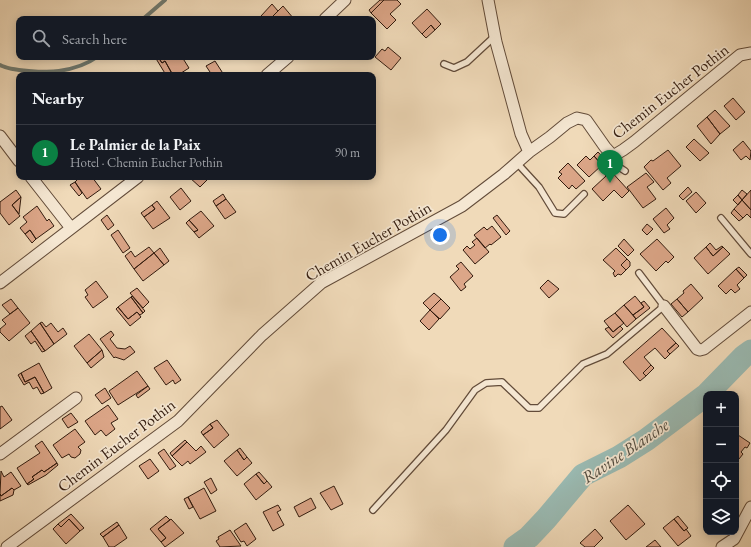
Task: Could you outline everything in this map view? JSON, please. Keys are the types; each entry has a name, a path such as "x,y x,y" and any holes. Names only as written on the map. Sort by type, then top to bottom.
{"street":[{"path":"328,16 345,0"},
{"path":"488,0 495,36 521,134 529,152"},
{"name":"Chemin Eucher Pothin","path":"7,547 178,421 262,335 321,283 462,206 504,174 567,122 577,118 586,120 613,156 629,146 740,55 751,52"},
{"path":"270,72 284,60"},
{"path":"0,136 16,157"},
{"path":"34,180 71,228"},
{"path":"0,283 134,180"},
{"path":"664,306 697,349 700,350 704,349 751,312"},
{"path":"0,454 76,398"},
{"path":"722,547 737,543 750,510"}],"lane":[{"path":"444,64 454,68 466,62 495,36"},
{"path":"613,156 619,167 626,171"},
{"path":"517,163 539,187 555,213 564,214 584,194"},
{"path":"721,218 751,254"},
{"path":"373,510 446,430 475,390 486,383 502,382 529,408 539,408 583,364 607,354 664,306 638,273"}],"building":[{"path":"380,0 384,0 371,13 369,10"},
{"path":"384,0 397,0 401,4 390,14 396,20 387,29 376,18 376,16 371,13"},
{"path":"272,4 278,11 273,16 261,16"},
{"path":"283,6 291,16 273,16"},
{"path":"427,9 441,24 435,30 431,25 422,34 412,23"},
{"path":"431,25 435,30 426,38 422,34"},
{"path":"388,47 401,58 391,70 376,58 382,49 385,51"},
{"path":"157,60 160,60 162,63 165,61 171,72 164,72"},
{"path":"160,60 184,60 189,68 183,72 171,72 165,61 162,63"},
{"path":"215,61 222,72 210,72 206,66"},
{"path":"733,98 745,112 736,120 724,106"},
{"path":"715,110 730,126 720,134 707,117"},
{"path":"707,117 720,134 711,144 697,126"},
{"path":"694,139 709,153 700,161 686,147"},
{"path":"743,141 751,151 750,160 746,156 741,160 733,150"},
{"path":"668,150 681,166 667,178 671,183 663,190 644,167 651,160 653,161"},
{"path":"598,152 607,162 602,165 594,156"},
{"path":"586,156 590,160 594,156 602,165 589,177 577,165"},
{"path":"568,163 585,181 576,189 572,185 569,189 558,178 562,174 559,172"},
{"path":"609,169 629,191 622,198 614,190 603,201 592,189 606,176 604,173"},
{"path":"646,173 654,182 647,187 656,199 643,208 627,187"},
{"path":"77,180 94,180 101,189 87,199 75,182"},
{"path":"192,180 207,180 200,187"},
{"path":"75,182 82,193 79,196 70,185"},
{"path":"688,187 692,192 683,200 679,196"},
{"path":"181,188 191,201 180,210 170,197"},
{"path":"16,190 21,197 12,205 20,216 9,225 0,213 0,202"},
{"path":"742,190 747,194 742,200 738,195"},
{"path":"751,190 751,210 742,200"},
{"path":"696,192 706,203 696,213 686,201"},
{"path":"223,194 226,199 216,206 213,201"},
{"path":"738,195 742,200 738,205 733,200"},
{"path":"21,197 19,214 12,205"},
{"path":"226,199 236,212 225,219 216,206"},
{"path":"742,200 751,210 751,218 747,214 743,218 734,209"},
{"path":"157,201 170,218 153,229 144,217 155,209 152,205"},
{"path":"152,205 155,209 144,217 141,213"},
{"path":"37,206 47,221 49,219 54,226 36,239 30,230 25,234 20,228 27,222 23,217"},
{"path":"666,208 674,218 667,225 670,229 664,233 653,219"},
{"path":"734,209 743,218 739,221 731,213"},
{"path":"201,211 214,226 199,238 194,232 198,230 189,220"},
{"path":"107,215 114,225 108,230 101,220"},
{"path":"497,215 510,231 506,235 493,218"},
{"path":"189,220 198,230 194,232 186,223"},
{"path":"647,224 653,229 647,235 642,230"},
{"path":"492,226 501,237 485,248 474,235 484,227 487,230"},
{"path":"30,230 36,239 32,243 25,234"},
{"path":"118,230 130,248 123,253 111,235"},
{"path":"477,238 489,252 475,264 463,250 467,246 470,249 475,245 472,242"},
{"path":"624,239 634,250 628,256 618,246"},
{"path":"657,239 674,257 668,263 666,261 656,271 640,254"},
{"path":"710,243 716,250 722,246 723,247 713,256 706,247"},
{"path":"149,247 154,253 134,269 125,256 131,251 135,257"},
{"path":"706,247 713,256 723,247 730,254 708,274 694,258"},
{"path":"160,248 169,261 164,265 154,253"},
{"path":"616,248 627,259 621,265 626,270 621,275 618,274 615,277 613,273 615,271 603,260"},
{"path":"154,253 164,265 143,281 134,269"},
{"path":"627,259 630,262 630,266 626,270 621,265"},
{"path":"461,262 473,276 464,284 466,287 461,291 450,277 459,269 456,266"},
{"path":"739,267 747,275 744,278 736,269"},
{"path":"736,269 744,278 737,285 740,289 735,293 731,289 726,294 718,286"},
{"path":"548,280 559,289 549,298 540,288"},
{"path":"96,281 108,297 93,308 85,297 88,295 85,290"},
{"path":"691,284 703,298 688,312 677,299"},
{"path":"137,288 149,302 143,308 130,293"},
{"path":"434,293 441,299 430,310 423,303"},
{"path":"132,296 145,311 143,313 131,297"},
{"path":"635,296 644,307 633,315 624,305"},
{"path":"131,297 143,313 140,315 137,312 128,319 118,307"},
{"path":"11,299 18,308 10,314 2,305"},
{"path":"441,299 450,308 440,319 430,310"},
{"path":"677,299 688,312 682,317 671,304"},
{"path":"644,301 650,308 636,319 633,315 644,307 641,303"},
{"path":"624,305 636,319 627,327 615,313"},
{"path":"118,307 128,319 137,312 141,317 130,326 116,309"},
{"path":"18,308 30,323 9,341 0,332 0,329 6,324 2,320"},
{"path":"430,310 439,319 429,330 420,321"},
{"path":"615,313 624,323 613,332 604,321"},
{"path":"42,322 46,327 51,323 58,332 63,328 67,334 54,344 40,323"},
{"path":"40,323 54,344 45,351 31,331"},
{"path":"620,326 623,329 613,338 605,329 609,327 613,332"},
{"path":"662,328 676,343 667,351 670,354 665,359 655,348 644,357 651,365 643,373 646,376 640,381 623,362"},
{"path":"31,331 45,351 42,352 35,341 31,344 25,336"},
{"path":"111,331 114,335 110,339 117,348 125,349 130,346 135,352 124,360 114,358 100,339"},
{"path":"89,334 102,350 87,363 74,346"},
{"path":"676,343 679,346 670,354 667,351"},
{"path":"102,350 104,357 91,368 87,363"},
{"path":"167,360 181,380 175,384 173,380 166,385 154,368"},
{"path":"39,363 52,388 44,393 35,377 25,382 21,373"},
{"path":"651,365 654,368 646,376 643,373"},
{"path":"137,371 148,386 118,405 109,391"},
{"path":"21,373 25,382 35,377 44,393 41,394 37,387 33,389 29,382 24,385 18,375"},
{"path":"148,386 150,389 138,398 136,395"},
{"path":"105,388 111,398 102,404 95,395"},
{"path":"108,405 118,419 111,423 115,429 106,436 101,430 95,435 85,421"},
{"path":"2,406 12,420 0,429 0,407"},
{"path":"71,413 78,422 68,428 62,419"},
{"path":"217,420 229,435 214,448 203,435 213,428 210,424"},
{"path":"210,424 213,428 203,435 201,432"},
{"path":"75,429 85,442 78,447 81,450 80,454 75,458 71,457 69,454 62,458 53,445"},
{"path":"739,436 750,443 747,448 745,447 741,452 743,454 739,459"},
{"path":"185,440 187,442 172,456 170,453"},
{"path":"42,441 57,463 44,472 42,470 32,477 34,479 27,484 17,468 40,453 35,446"},
{"path":"187,442 196,451 201,446 206,452 190,464 188,461 182,466 172,456"},
{"path":"240,448 247,457 244,460 237,450"},
{"path":"164,449 176,466 170,470 158,453"},
{"path":"237,450 244,460 247,457 252,463 237,476 224,461"},
{"path":"150,459 159,471 148,479 139,466"},
{"path":"57,463 58,465 46,475 28,485 27,484 34,479 32,477 42,470 44,472"},
{"path":"1,471 4,477 11,472 21,486 14,490 12,488 1,496 0,494"},
{"path":"259,472 267,481 264,484 256,474"},
{"path":"256,474 264,484 267,481 272,487 256,500 244,484"},
{"path":"211,478 217,490 211,494 204,482"},
{"path":"334,486 343,504 331,510 320,493"},
{"path":"12,488 14,490 13,495 0,501 0,494 1,496"},
{"path":"204,488 216,511 200,519 188,497"},
{"path":"188,497 193,507 189,509 184,499"},
{"path":"311,498 316,508 299,517 294,507"},
{"path":"278,505 281,510 277,512 284,525 273,531 263,512"},
{"path":"628,505 645,524 626,540 610,521"},
{"path":"71,514 84,528 80,531 69,519 61,527 58,524"},
{"path":"166,516 170,520 158,529 166,538 161,542 150,529"},
{"path":"678,516 688,528 684,531 674,519"},
{"path":"69,519 80,531 66,544 53,529 58,524 61,527"},
{"path":"171,519 184,533 165,547 161,542 166,538 158,529"},
{"path":"674,519 684,531 686,529 691,536 678,546 663,528"},
{"path":"117,522 119,525 103,537 100,534"},
{"path":"246,523 256,539 247,546 244,541 241,542 234,531"},
{"path":"119,525 127,538 114,547 109,547 103,537"},
{"path":"595,529 603,538 594,547 585,547 580,543"},
{"path":"230,530 241,546 220,547 216,541 219,539 218,537"},
{"path":"655,540 661,547 646,547"}],"waterway":[{"path":"146,16 165,0"},
{"path":"53,72 79,66 92,60"},
{"path":"0,65 12,69 38,72"},
{"path":"38,72 53,72"},
{"name":"Ravine Blanche","path":"710,391 744,356 751,351"},
{"name":"Ravine Blanche","path":"515,547 529,537 583,475 619,457 646,440 703,397"}],"place":[{"name":"Le Palmier de la Paix","path":"610,183"}]}
